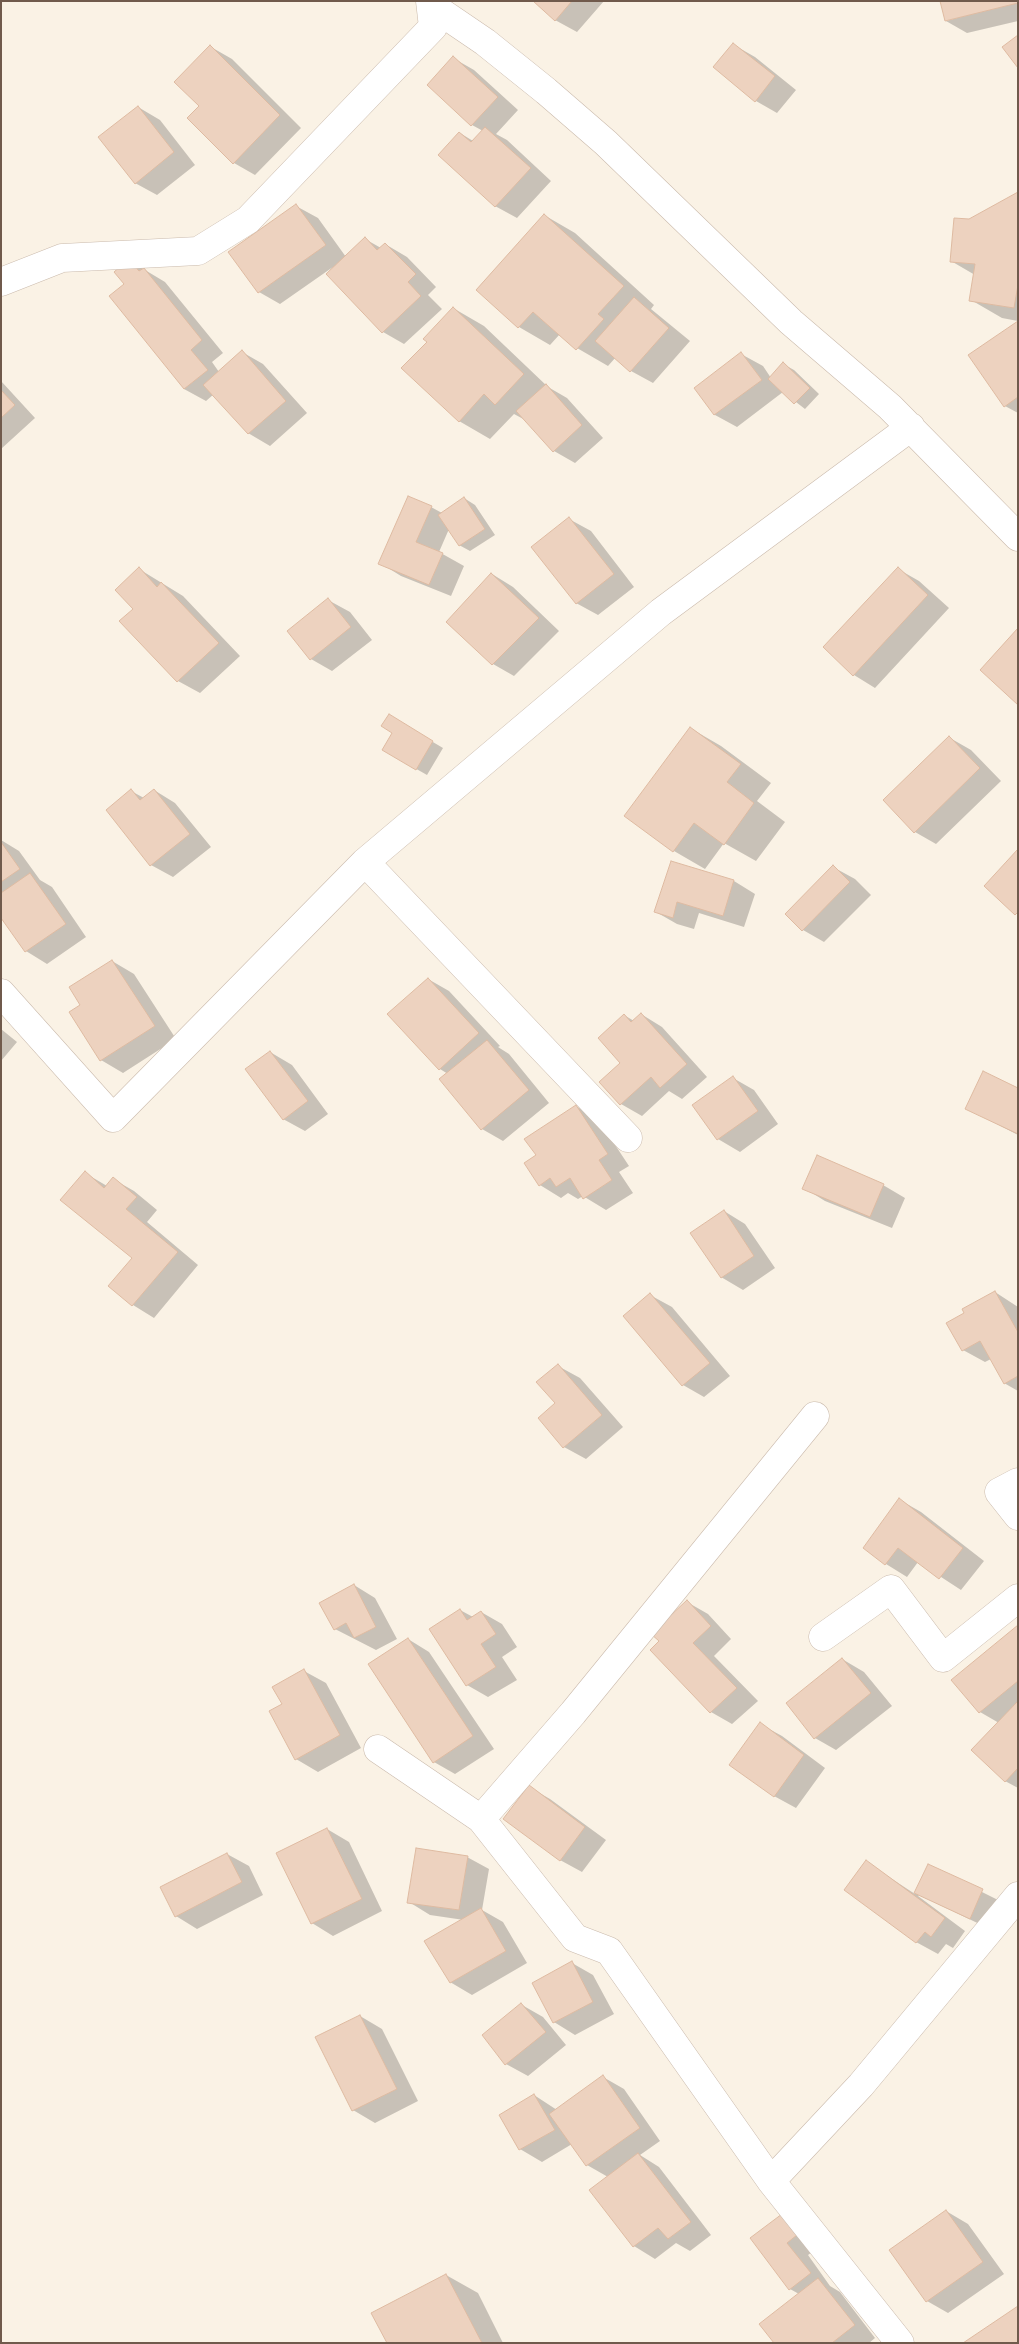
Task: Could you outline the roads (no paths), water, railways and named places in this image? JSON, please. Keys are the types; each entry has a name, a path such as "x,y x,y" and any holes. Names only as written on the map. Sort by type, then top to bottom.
{"street":[{"path":"1,282 62,258 198,251 248,220 433,27 431,4"},
{"path":"431,4 493,48 606,143 791,322 911,427 1018,537"},
{"path":"1,993 113,1118 365,862 661,612 911,427"},
{"path":"365,862 628,1138"},
{"path":"482,1819 573,1713 815,1416"},
{"path":"1018,1482 999,1492 1018,1516"},
{"path":"824,1637 892,1589 943,1658 1018,1598"},
{"path":"378,1749 482,1819 575,1938 610,1951 771,2181 900,2343"},
{"path":"771,2181 861,2085 1018,1896"}]}
